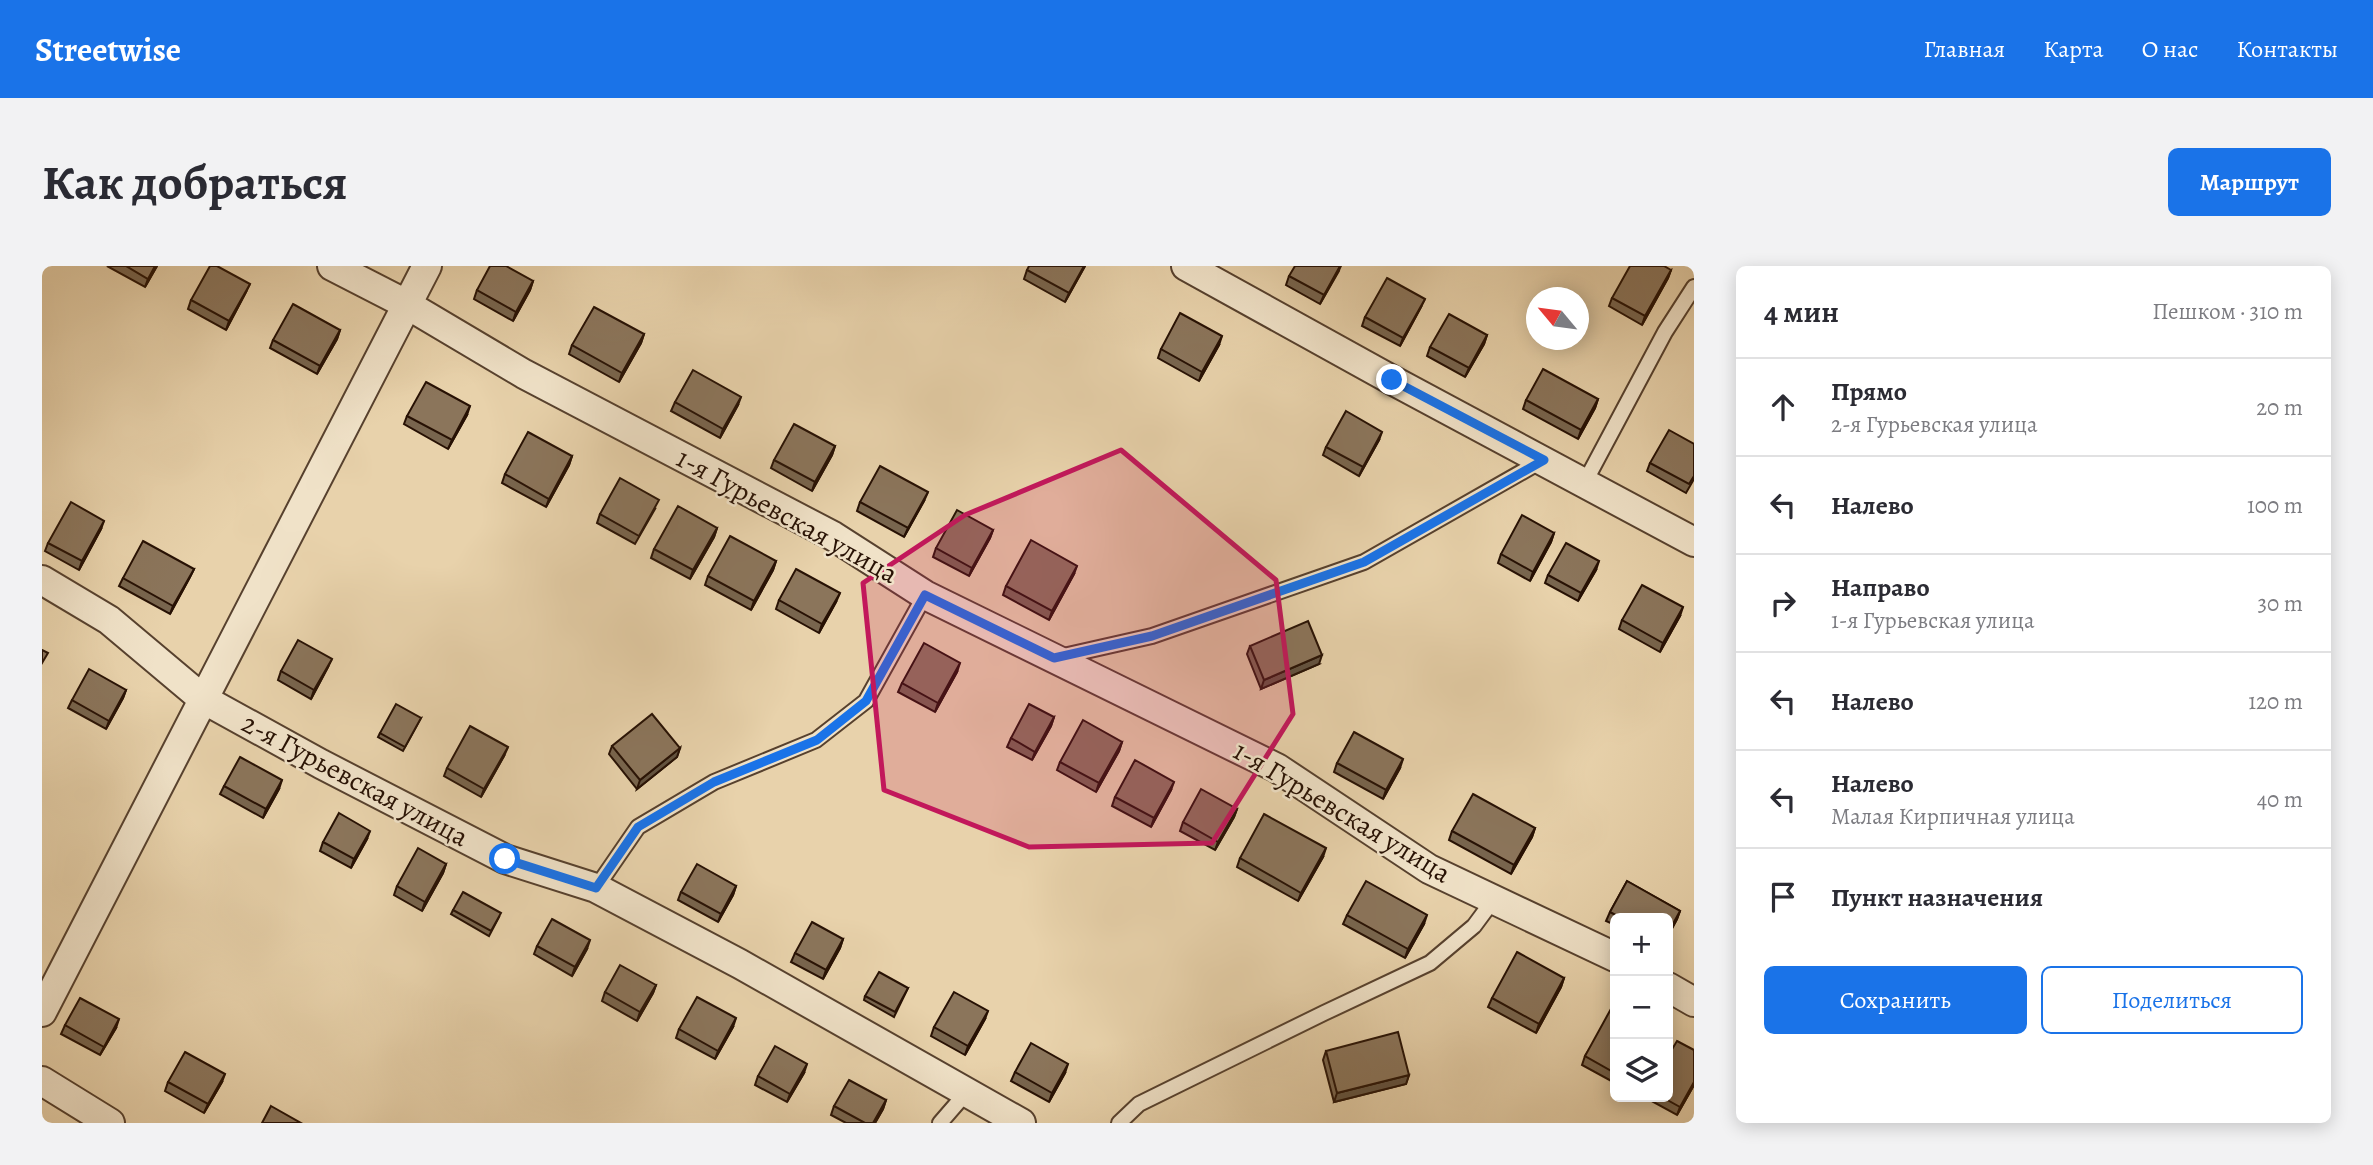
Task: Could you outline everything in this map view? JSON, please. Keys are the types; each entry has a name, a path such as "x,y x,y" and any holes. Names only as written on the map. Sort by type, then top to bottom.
{"street":[{"name":"1-я Гурьевская улица","path":"332,266 406,304 524,374 833,536 925,595 1277,768 1429,869 1610,955"},
{"path":"42,1012 427,266"},
{"path":"1186,266 1694,542"},
{"name":"2-я Гурьевская улица","path":"42,580 109,620 203,699 321,764 505,859 596,888 740,964 1021,1123"},
{"path":"1673,990 1694,1002"},
{"path":"42,1081 110,1123"}],"lane":[{"path":"1585,482 1665,332 1694,287"},
{"path":"1054,658 1152,636 1364,562 1544,460"},
{"path":"596,888 638,827 714,782 817,740 866,701 925,595"},
{"path":"1119,1123 1139,1104 1430,963 1474,926 1494,899"},
{"path":"940,1123 966,1093"}],"highlighted area":[{"path":"1121,450 1276,580 1293,714 1212,843 1029,847 884,790 863,583 965,515"}],"building":[{"path":"126,266 155,266 148,279"},
{"path":"210,266 217,266 250,284 229,321 191,300"},
{"path":"490,266 506,266 533,281 516,312 477,290"},
{"path":"1029,266 1084,266 1069,293 1027,270"},
{"path":"1295,266 1340,266 1324,295 1289,276"},
{"path":"1630,266 1664,266 1671,270 1645,316 1612,298"},
{"path":"1387,278 1425,299 1403,338 1365,317"},
{"path":"293,304 340,330 320,366 273,340"},
{"path":"594,307 644,334 622,373 572,345"},
{"path":"1180,313 1222,336 1202,372 1161,349"},
{"path":"1449,314 1487,335 1469,368 1430,347"},
{"path":"1543,369 1598,399 1581,430 1526,400"},
{"path":"693,370 741,397 723,429 675,402"},
{"path":"426,382 470,406 452,440 407,416"},
{"path":"1346,411 1382,432 1363,467 1326,447"},
{"path":"794,424 835,446 815,482 774,460"},
{"path":"1669,430 1694,444 1694,476 1689,484 1650,463"},
{"path":"528,432 572,456 549,499 505,474"},
{"path":"880,466 928,492 908,528 860,502"},
{"path":"620,478 659,500 639,536 600,514"},
{"path":"71,502 104,521 82,561 48,543"},
{"path":"678,506 717,528 693,570 654,549"},
{"path":"957,510 993,530 972,568 936,548"},
{"path":"1522,515 1554,533 1533,572 1501,554"},
{"path":"730,536 776,561 754,601 708,576"},
{"path":"1031,540 1077,566 1052,611 1006,586"},
{"path":"143,541 194,569 173,606 123,578"},
{"path":"1566,543 1599,561 1581,593 1548,575"},
{"path":"796,569 840,593 822,624 779,600"},
{"path":"1642,585 1683,607 1663,643 1622,620"},
{"path":"1308,621 1322,655 1264,680 1250,646"},
{"path":"298,640 332,659 314,690 281,671"},
{"path":"924,643 960,663 938,703 902,683"},
{"path":"42,650 48,653 42,663"},
{"path":"89,669 126,690 109,721 72,700"},
{"path":"396,704 421,718 405,747 380,733"},
{"path":"1029,704 1054,717 1035,752 1011,738"},
{"path":"652,714 680,748 640,780 612,746"},
{"path":"1083,720 1122,742 1099,783 1060,762"},
{"path":"470,726 508,747 484,789 447,768"},
{"path":"1354,732 1403,759 1386,790 1337,763"},
{"path":"240,757 282,780 266,809 224,786"},
{"path":"1135,760 1174,782 1154,818 1115,797"},
{"path":"1201,789 1237,809 1218,842 1183,822"},
{"path":"1473,794 1535,828 1514,865 1452,831"},
{"path":"339,813 370,831 354,859 323,842"},
{"path":"1264,814 1326,848 1301,893 1240,858"},
{"path":"418,848 446,864 425,902 397,886"},
{"path":"697,864 736,886 721,914 681,892"},
{"path":"1366,881 1427,915 1408,949 1347,915"},
{"path":"1627,881 1680,911 1673,924 1673,913 1610,912"},
{"path":"463,892 501,913 491,931 453,910"},
{"path":"552,919 590,940 575,967 537,946"},
{"path":"812,922 843,939 826,970 795,953"},
{"path":"1517,952 1564,978 1539,1024 1492,998"},
{"path":"620,965 656,985 640,1012 605,992"},
{"path":"879,972 908,988 895,1012 865,996"},
{"path":"954,992 988,1011 968,1046 934,1027"},
{"path":"697,997 736,1018 718,1051 679,1029"},
{"path":"80,998 119,1019 104,1047 65,1025"},
{"path":"1610,1011 1610,1070 1585,1056"},
{"path":"1398,1032 1409,1075 1337,1093 1326,1051"},
{"path":"1677,1041 1694,1050 1694,1082 1680,1107 1671,1102 1673,1048"},
{"path":"1031,1043 1068,1064 1052,1093 1015,1072"},
{"path":"775,1046 807,1064 790,1094 758,1076"},
{"path":"185,1052 225,1074 208,1104 168,1082"},
{"path":"849,1080 886,1100 873,1123 865,1123 834,1106"},
{"path":"271,1106 301,1123 262,1123"}],"route":[{"path":"505,859 596,888 638,827 714,782 817,740 866,701 925,595 1054,658 1152,636 1364,562 1544,460 1392,380"}]}
